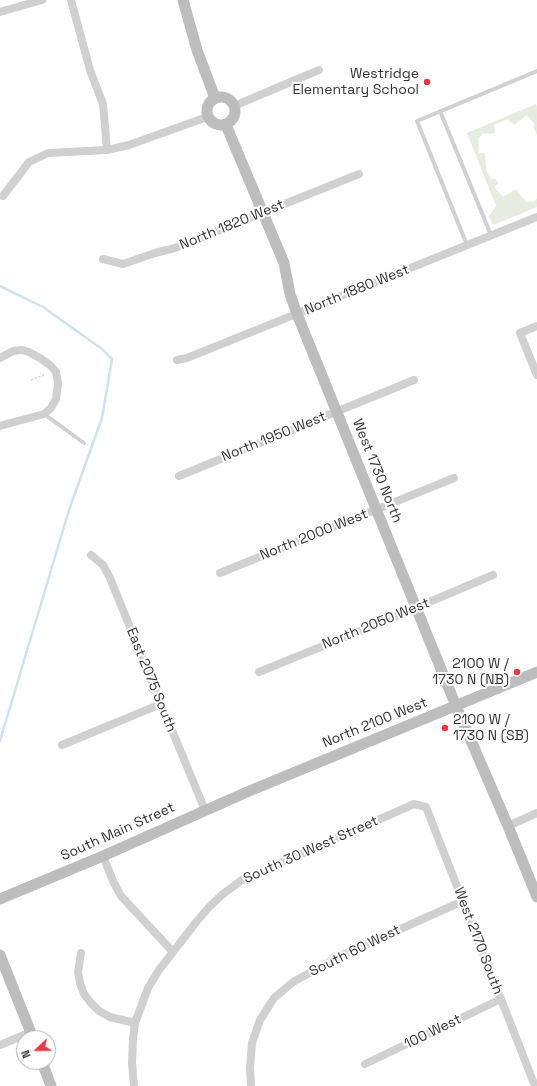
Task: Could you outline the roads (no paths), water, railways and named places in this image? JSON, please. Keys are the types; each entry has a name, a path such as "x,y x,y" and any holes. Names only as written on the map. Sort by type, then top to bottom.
{"street":[{"path":"0,12 42,0"},
{"path":"71,0 90,70 103,104 107,150"},
{"path":"183,0 197,50 215,98"},
{"path":"234,106 319,70"},
{"path":"215,98 226,98 231,101 234,106 234,117 231,122 226,125 215,125 207,117 207,106 210,101 215,98"},
{"path":"3,196 29,162 48,153 107,150 129,145 207,117"},
{"name":"West 1730 North","path":"226,125 284,263 290,294 297,314 456,706 537,897"},
{"name":"North 1820 West","path":"103,259 123,264 175,248 359,174"},
{"name":"North 1880 West","path":"177,360 187,358 537,217"},
{"path":"537,326 520,333 537,375"},
{"path":"0,358 13,351 22,350 29,352 44,361 56,372 58,383 56,399 51,408 44,414 0,426"},
{"name":"North 1950 West","path":"179,476 414,380"},
{"name":"North 2000 West","path":"220,574 454,478"},
{"name":"East 2075 South","path":"91,555 103,565 110,578 160,704 205,810"},
{"name":"North 2050 West","path":"260,672 417,608 493,575"},
{"name":"North 2100 West","path":"247,792 537,672"},
{"path":"62,745 160,704"},
{"name":"South Main Street","path":"0,899 103,856 247,792"},
{"name":"West 2170 South","path":"414,804 426,807 536,1086"},
{"name":"South 30 West Street","path":"134,1086 132,1054 135,1023 148,988 197,920 210,906 242,880 414,804"},
{"path":"508,826 537,813"},
{"path":"103,856 113,882 121,896 173,952"},
{"name":"South 60 West","path":"251,1086 250,1068 252,1043 260,1020 274,998 294,982 338,957 463,901"},
{"path":"81,953 78,972 84,994 99,1011 110,1017 135,1023"},
{"path":"0,955 30,1030"},
{"name":"100 West","path":"365,1064 502,999"},
{"path":"0,1044 16,1040"},
{"path":"45,1070 51,1086"}],"lane":[{"path":"467,246 417,121 537,71"},
{"path":"440,111 491,236"},
{"path":"44,414 84,443"}],"waterway":[{"path":"0,286 43,307 102,349 112,359 102,418 69,510 0,741"}],"place":[{"name":"Westridge Elementary School","path":"427,82"},
{"name":"2100 W / 1730 N (NB)","path":"517,672"},
{"name":"2100 W / 1730 N (SB)","path":"445,728"}]}
